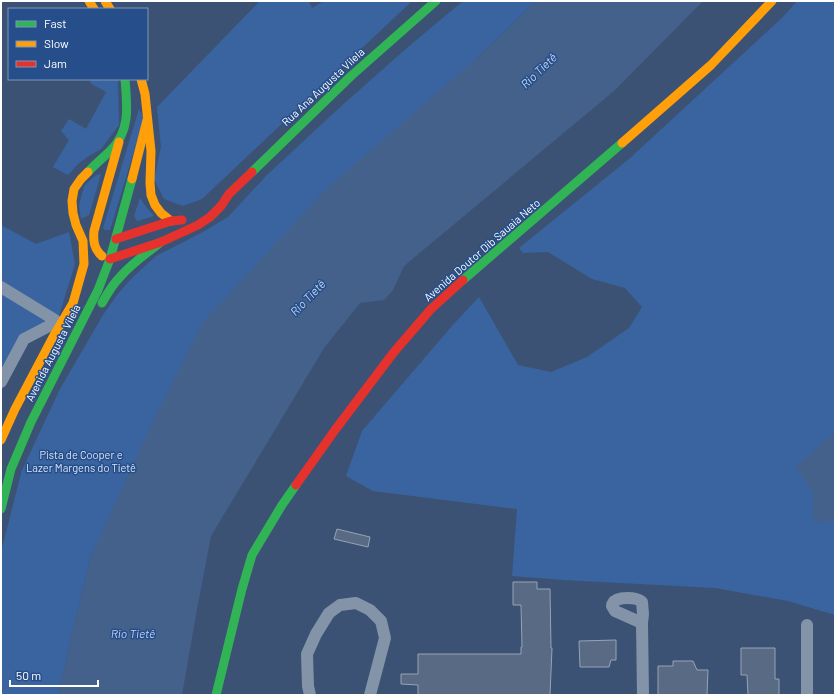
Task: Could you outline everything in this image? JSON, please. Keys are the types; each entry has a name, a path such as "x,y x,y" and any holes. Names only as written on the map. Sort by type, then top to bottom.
{"main road":[{"name":"Rua Ana Augusta Vilela","path":"161,242 198,225 210,217 229,194 351,76 436,1"},
{"name":"Avenida Doutor Dib Sauaia Neto","path":"216,695 242,589 252,555 282,505 335,430 394,352 431,309 468,275 706,70 772,1"},
{"path":"95,258 94,236 102,201 111,174 120,138 126,124 127,108 125,80"},
{"path":"141,80 145,94 151,151 151,195 155,205 161,213 171,221"},
{"name":"Avenida Augusta Vilela","path":"1,509 11,469 31,422 98,290 110,260 147,120"},
{"name":"Avenida Augusta Vilela","path":"1,440 15,409 53,337 73,303 84,264 83,240 73,213 72,201 74,189 86,173 112,149 120,138"},
{"name":"Rua Ana Augusta Vilela","path":"211,204 215,200 229,194"},
{"path":"73,303 95,258 105,245 116,239 171,221 192,217"},
{"path":"95,258 110,260 120,255 161,242"},
{"path":"50,386 114,283 130,267 161,242"}],"street":[{"path":"1,286 55,320 51,325 24,339 1,382"},
{"path":"310,695 308,686 307,654 316,634 329,613 340,605 356,603 370,610 381,622 384,638 370,695"},
{"path":"642,623 643,695"},
{"path":"806,625 807,695"}],"green space":[{"path":"260,1 309,1 312,8 324,1 412,1 202,199 183,206 164,199 154,179 161,147 157,107"},
{"name":"Pista de Cooper e Lazer Margens do Tietê","path":"463,1 536,1 475,60 91,555 58,695 1,695 1,552 22,470 60,389 103,315 117,295 132,278 156,256 203,232 228,217 266,176 338,109"},
{"path":"797,1 835,1 835,615 788,601 715,588 512,576 517,509 373,491 346,476 362,431 452,326 479,297 518,365 551,372 587,357 629,328 642,307 625,288 592,279 548,252 523,253 519,248 629,159 783,17"},
{"path":"92,80 118,80 119,125 101,149 87,157 68,175 53,167 69,140 61,131 69,119 86,129 106,92 90,83"},
{"path":"139,109 144,118 110,230 105,230 103,228"},
{"path":"101,174 89,215 81,219 79,206 84,186 96,175"},
{"path":"140,198 154,216 137,221 134,216"},
{"path":"1,225 36,244 69,232 75,264 58,319 25,341 1,386"}],"water":[{"name":"Rio Tietê","path":"536,1 703,1 614,91 404,266 393,290 384,300 360,303 324,348 211,536 182,695 58,695 91,555 155,417 203,322 326,189 475,60"},
{"path":"835,432 835,520 814,523 813,493 796,467"}],"building":[{"path":"337,529 370,537 368,547 334,539"},
{"path":"513,582 537,582 537,589 550,589 552,648 550,695 418,695 418,685 401,684 401,674 418,674 418,654 521,654 521,605 513,605"},
{"path":"616,640 616,660 611,660 609,667 580,667 579,641"},
{"path":"741,648 775,648 775,679 779,679 779,695 748,695 747,675 741,675"},
{"path":"673,661 693,661 697,670 708,670 707,695 658,695 658,666 673,666"}],"traffic: fast":[{"path":"252,172 351,76 436,1"},
{"path":"88,172 111,150 122,134 125,126 127,108 125,80"},
{"path":"463,280 622,143"},
{"path":"1,509 11,469 31,422 98,290 110,259 132,179"},
{"path":"102,303 117,280 140,258 161,242"},
{"path":"216,695 242,589 252,555 282,505 296,485"}],"traffic: slow":[{"path":"89,1 93,8"},
{"path":"105,1 109,8"},
{"path":"622,143 711,65 772,1"},
{"path":"141,80 145,94 151,151 151,195 155,205 161,213 171,221"},
{"path":"132,179 147,120"},
{"path":"102,256 97,251 95,245 94,231 119,142"},
{"path":"1,440 15,409 53,337 73,303 84,264 83,241 76,225 72,201 74,189 88,172"}],"traffic: jam":[{"path":"110,259 161,242 198,225 210,217 221,206 229,194 252,172"},
{"path":"116,239 171,221 182,220"},
{"path":"296,485 335,430 394,352 431,309 463,280"}]}
